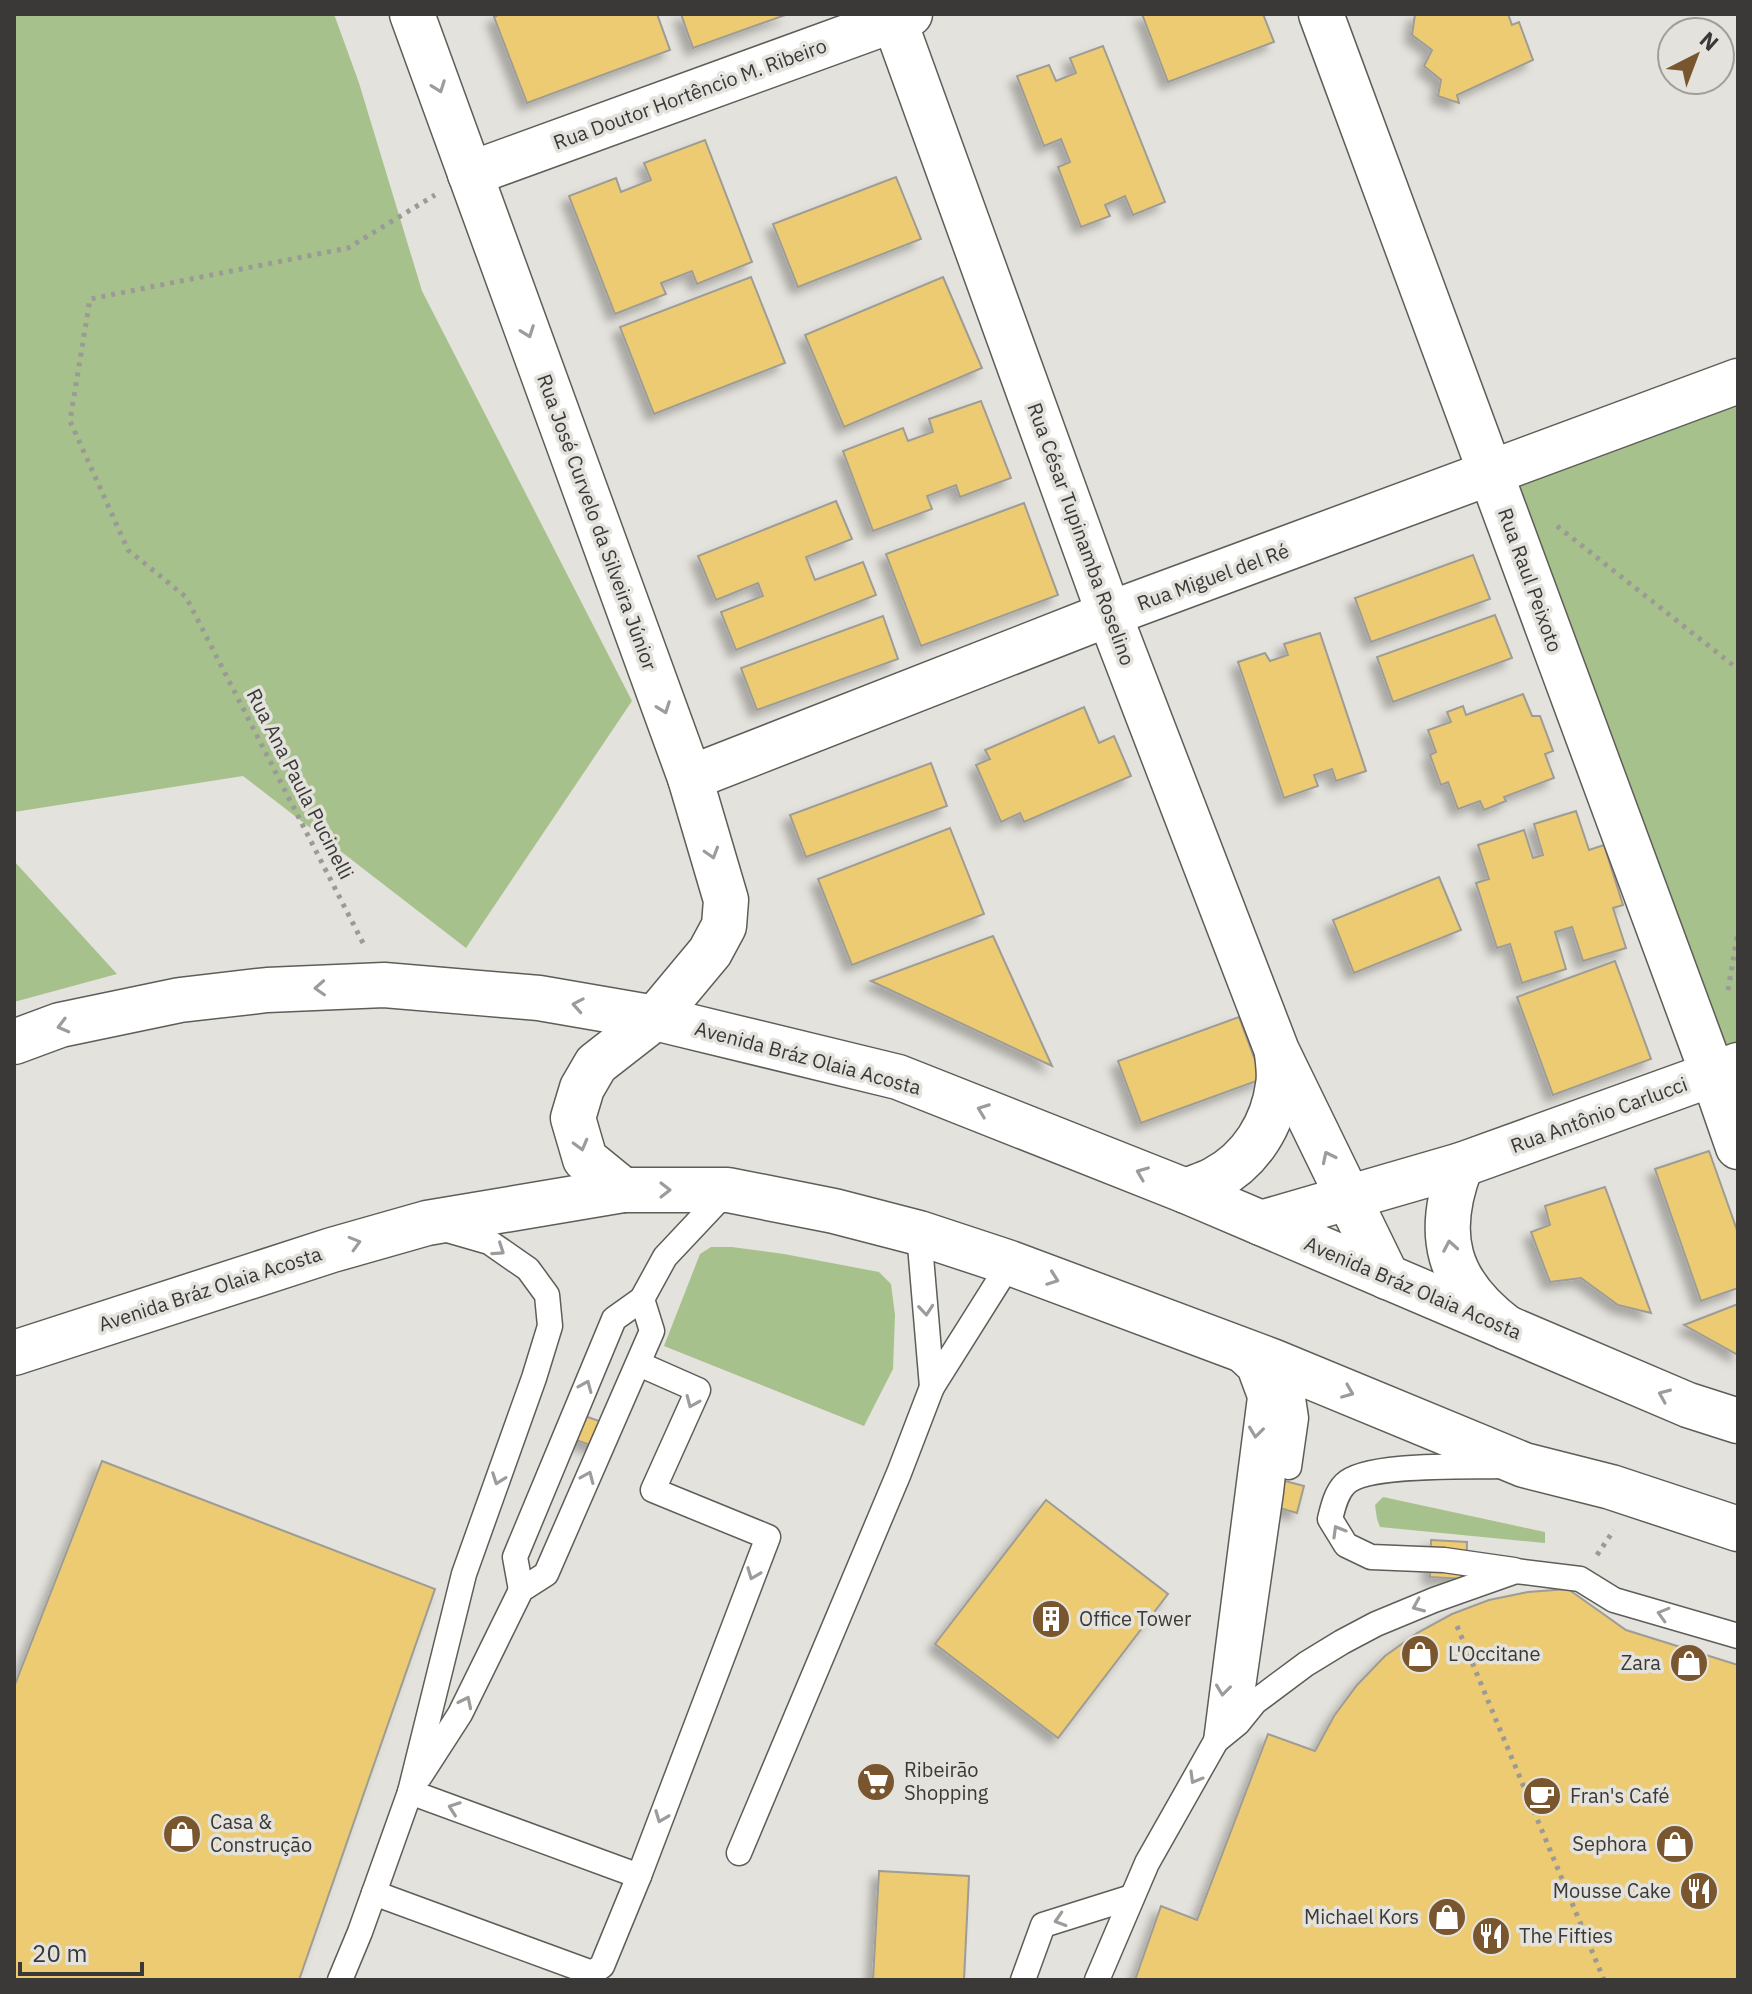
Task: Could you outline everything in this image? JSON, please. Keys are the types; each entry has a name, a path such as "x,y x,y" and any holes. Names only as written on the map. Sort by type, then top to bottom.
{"street":[{"name":"Rua José Curvelo da Silveira Júnior","path":"412,14 690,778 726,900 724,926 710,952 655,1018 596,1064 582,1088 573,1118 585,1159 623,1190"},
{"name":"Rua Raul Peixoto","path":"1321,14 1491,474 1725,1070 1738,1147"},
{"name":"Rua Doutor Hortêncio M. Ribeiro","path":"470,174 899,16"},
{"name":"Rua César Tupinamba Roselino","path":"899,16 1109,614 1277,1051 1387,1277"},
{"name":"Rua Miguel del Ré","path":"690,778 1109,614 1738,381"},
{"name":"Avenida Bráz Olaia Acosta","path":"14,1042 60,1025 180,1000 267,990 384,985 539,998 655,1018 898,1077 1186,1191 1688,1405 1738,1421"},
{"name":"Rua César Tupinamba Roselino","path":"1186,1191 1214,1180 1239,1163 1259,1140 1272,1112 1279,1082 1277,1051"},
{"name":"Rua Antônio Carlucci","path":"1261,1223 1461,1165 1725,1070"},
{"path":"1461,1165 1451,1191 1447,1218 1448,1244 1456,1270 1469,1293 1487,1313 1509,1329"},
{"name":"Avenida Bráz Olaia Acosta","path":"14,1353 332,1250 427,1223 623,1190 728,1190 834,1211 919,1233 1010,1263 1247,1352 1524,1465 1611,1487 1738,1529"}],"lane":[{"path":"521,1590 515,1557 614,1319 642,1299 665,1257 728,1190"},
{"path":"340,1980 410,1792 464,1574 550,1326 547,1295 528,1269 489,1242 427,1223"},
{"path":"919,1233 932,1387"},
{"path":"739,1853 899,1473 932,1387 1010,1263"},
{"path":"410,1792 460,1714 521,1590 546,1574 652,1331 642,1299"},
{"path":"1247,1352 1290,1382 1296,1418 1255,1702"},
{"path":"1238,1723 1280,1410 1266,1369 1247,1352"},
{"path":"1216,1741 1260,1397 1247,1352"},
{"path":"374,1893 592,1973 602,1966 768,1537 653,1490 698,1390 639,1364"},
{"path":"1524,1465 1385,1470 1359,1476 1345,1483 1334,1501 1330,1519 1346,1545 1371,1557 1444,1560 1580,1579 1614,1600 1738,1636"},
{"path":"1097,1980 1147,1863 1216,1741 1238,1723 1255,1702 1306,1664 1376,1624 1516,1571"},
{"path":"410,1792 639,1876"},
{"path":"1023,1980 1043,1925 1132,1897"}],"path":[{"name":"Rua Ana Paula Pucinelli","path":"384,985 186,597 128,550 70,421 90,299 348,248 470,174"},
{"path":"1553,523 1738,669"},
{"path":"1452,1614 1604,1980"}],"green space":[{"path":"14,14 334,14 359,83 422,291 632,701 466,948 243,776 14,812"},
{"path":"1738,381 1738,1065 1713,1075 1491,474"},
{"path":"14,861 117,974 14,1002"},
{"path":"711,1247 784,1254 879,1272 891,1284 895,1315 893,1369 864,1426 664,1346 700,1254"},
{"path":"1383,1497 1545,1532 1545,1543 1380,1527 1375,1505"}],"building":[{"path":"500,14 657,14 670,50 527,103 494,17"},
{"path":"681,14 788,14 693,48"},
{"path":"1142,14 1263,14 1274,42 1168,82"},
{"path":"1415,14 1508,14 1512,25 1519,22 1533,60 1457,95 1459,103 1438,96 1441,80 1424,66 1432,50 1412,35"},
{"path":"1103,46 1165,202 1133,215 1125,196 1105,205 1110,216 1081,227 1058,167 1070,162 1061,139 1044,146 1017,76 1049,65 1056,81 1076,73 1070,58"},
{"path":"705,140 752,262 697,284 692,271 661,283 666,294 615,314 569,196 616,178 621,192 651,180 644,163"},
{"path":"896,177 921,239 798,287 773,224"},
{"path":"751,277 785,363 654,414 620,327"},
{"path":"943,277 982,368 844,427 805,335"},
{"path":"981,401 1011,478 960,497 956,485 927,496 932,509 873,531 843,451 903,428 908,441 933,432 929,419"},
{"path":"836,501 852,539 806,557 815,580 863,562 876,595 736,650 721,612 763,596 758,583 716,600 698,556"},
{"path":"1024,503 1058,595 921,646 886,554"},
{"path":"1473,555 1490,599 1371,642 1355,598"},
{"path":"1495,615 1512,658 1393,702 1377,657"},
{"path":"883,616 898,659 757,710 741,668"},
{"path":"1320,633 1366,771 1336,781 1332,769 1314,775 1318,786 1284,798 1238,662 1265,653 1270,661 1288,655 1284,644"},
{"path":"1523,694 1532,716 1540,716 1553,751 1545,754 1554,778 1504,797 1506,801 1484,810 1480,801 1458,809 1448,782 1441,785 1430,755 1436,752 1428,730 1451,722 1447,712 1463,706 1466,715"},
{"path":"1084,707 1099,743 1114,736 1131,776 1024,822 1020,813 1001,822 976,765 990,759 985,750"},
{"path":"931,763 947,806 806,857 790,815"},
{"path":"1576,811 1589,850 1604,845 1623,905 1613,908 1626,948 1583,961 1572,927 1555,932 1566,969 1522,983 1510,944 1497,948 1476,883 1489,879 1478,845 1524,830 1533,858 1543,855 1534,824"},
{"path":"950,828 984,914 852,965 818,879"},
{"path":"1439,877 1461,930 1354,973 1333,920"},
{"path":"993,936 1052,1066 871,981"},
{"path":"1615,961 1651,1059 1553,1095 1517,997"},
{"path":"1239,1017 1262,1079 1141,1123 1118,1061"},
{"path":"1709,1151 1738,1233 1738,1288 1701,1301 1655,1169"},
{"path":"1605,1187 1651,1313 1618,1305 1581,1278 1550,1282 1531,1232 1550,1225 1545,1206"},
{"path":"1738,1304 1738,1355 1684,1325"},
{"path":"582,1415 619,1428 610,1452 573,1439"},
{"name":"Casa & Construção","path":"102,1461 435,1589 299,1980 14,1980 14,1687"},
{"path":"1262,1475 1304,1486 1297,1513 1255,1501"},
{"name":"Office Tower","path":"1046,1500 1168,1594 1058,1738 935,1644"},
{"path":"1431,1540 1467,1542 1466,1579 1430,1577"},
{"path":"1568,1589 1626,1630 1738,1665 1738,1980 1135,1980 1161,1906 1197,1920 1268,1734 1315,1751 1334,1716 1357,1685 1385,1656 1417,1633 1452,1614 1489,1600 1528,1592"},
{"path":"879,1871 969,1876 964,1980 873,1980"}],"place":[{"name":"Office Tower","path":"1051,1619"},
{"name":"L'Occitane","path":"1420,1654"},
{"name":"Zara","path":"1689,1663"},
{"name":"Ribeirão Shopping","path":"876,1782"},
{"name":"Fran's Café","path":"1542,1796"},
{"name":"Casa & Construção","path":"182,1834"},
{"name":"Sephora","path":"1675,1844"},
{"name":"Mousse Cake","path":"1699,1891"},
{"name":"Michael Kors","path":"1447,1917"},
{"name":"The Fifties","path":"1491,1936"}]}
